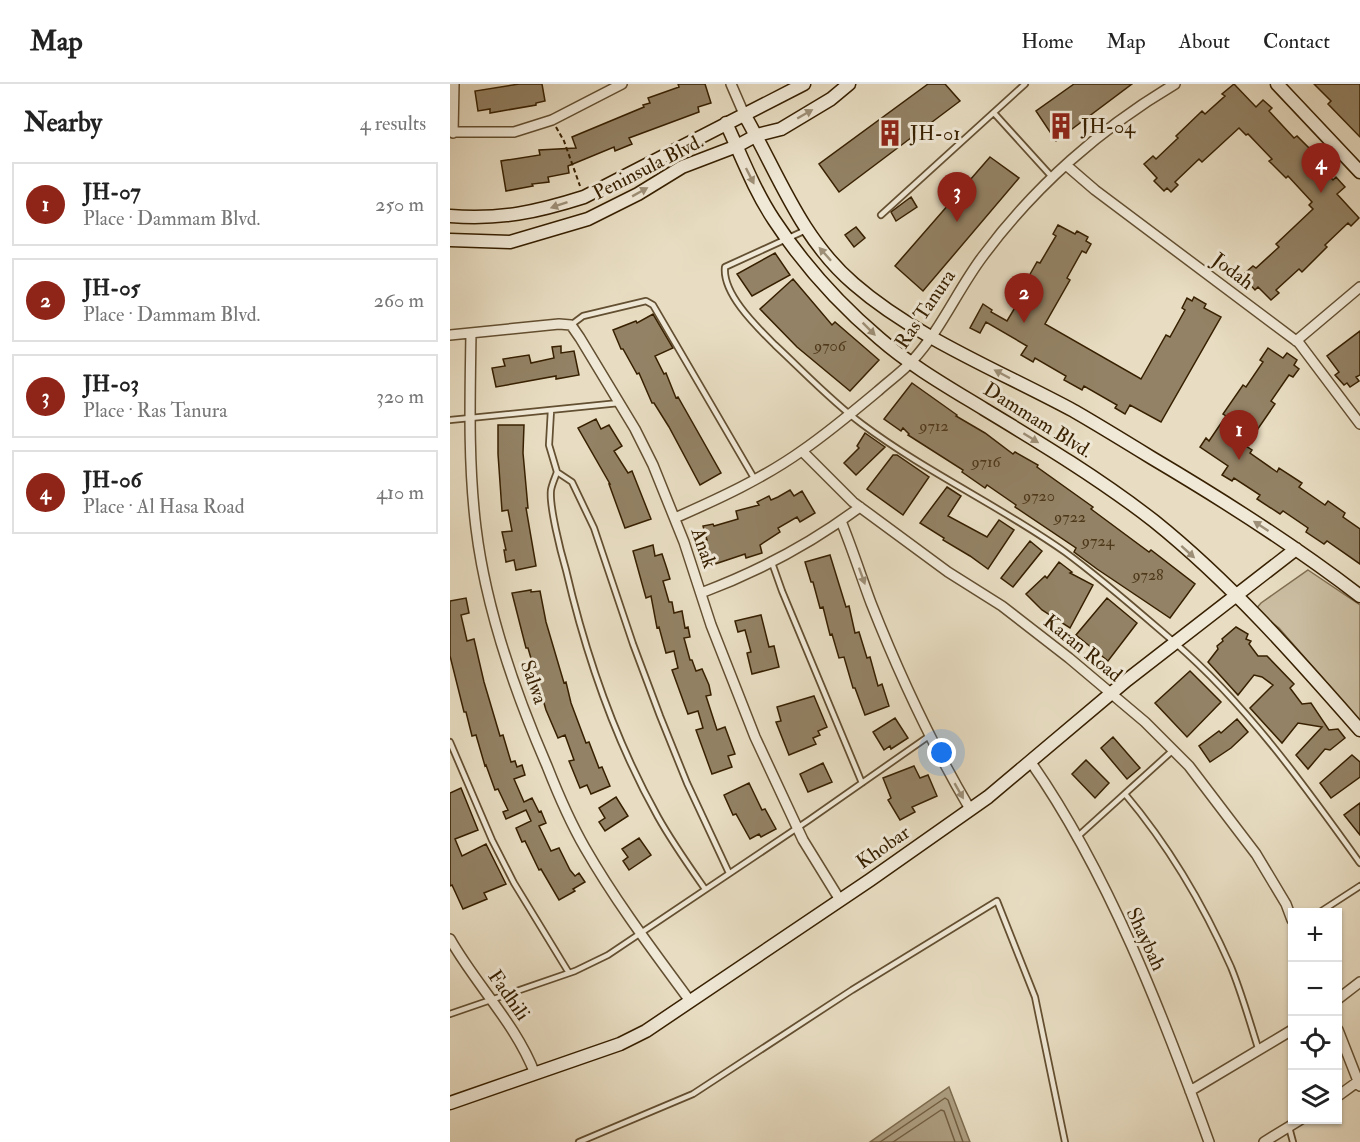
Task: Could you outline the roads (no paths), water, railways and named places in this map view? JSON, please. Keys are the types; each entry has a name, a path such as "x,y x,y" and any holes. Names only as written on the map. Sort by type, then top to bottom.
{"main road":[{"name":"Peninsula Blvd.","path":"452,216 511,215 545,210 584,197 804,84"},
{"name":"Peninsula Blvd.","path":"450,240 510,242 588,219 638,194 682,167 736,146 756,135 781,129 831,99 849,84"},
{"path":"1277,84 1360,172"},
{"name":"Dammam Blvd.","path":"744,114 806,230 853,284 891,312 931,336 1075,412 1205,489 1296,549 1360,596"},
{"name":"Dammam Blvd.","path":"726,123 773,219 817,277 879,339 929,375 1082,469 1154,522 1235,596 1302,664 1360,730"},
{"name":"Khobar","path":"450,1103 620,1044 646,1031 970,810 1174,642 1296,549"}],"street":[{"path":"454,84 452,133 514,132 552,120 622,84"},
{"path":"731,84 744,114"},
{"name":"Ras Tanura","path":"675,518 723,496 802,451 912,362 983,255 1009,223 1066,165 1111,127 1175,84"},
{"name":"Jodah","path":"1066,165 1095,190 1296,341 1360,424"},
{"path":"1296,341 1360,287"},
{"path":"450,335 559,324 571,325"},
{"name":"Anak","path":"571,325 653,465 675,518 738,693 776,783 797,828 840,900"},
{"name":"Salwa","path":"471,333 470,459 476,529 493,613 510,670 529,725 579,837 605,880 690,1001"},
{"name":"Karan Road","path":"802,451 860,507 948,572 1002,606 1145,722 1189,766 1256,854 1288,909"},
{"path":"701,593 735,580 771,561 830,529 860,507"},
{"path":"841,521 879,622 929,736 970,810"},
{"name":"Shaybah","path":"1030,762 1076,838 1118,920 1153,997 1209,1142"},
{"name":"Fadhili","path":"450,939 528,1056 535,1074"},
{"path":"1342,996 1360,982"},
{"path":"1190,1091 1288,1033"},
{"path":"1342,1040 1360,1083 1342,1094"},
{"path":"1264,1142 1293,1124"}],"lane":[{"path":"881,215 1025,84"},
{"path":"994,112 1053,178"},
{"path":"806,230 726,267 724,275 741,308 762,332 850,414 944,478 1006,513 1065,552 1174,642 1252,721 1360,863"},
{"path":"571,325 583,316 646,301 653,305 754,478"},
{"path":"450,420 618,403"},
{"path":"551,410 549,445 557,472 551,491 559,542 575,610 594,671 613,724 636,777 659,819 705,890"},
{"path":"557,472 572,482 594,528 660,716 687,783 729,873"},
{"path":"771,561 862,783"},
{"path":"450,1014 569,973 608,955 929,736"},
{"path":"450,742 492,840 514,883 569,973"},
{"path":"1076,838 1173,750"},
{"path":"1125,794 1147,820 1171,856 1205,917 1231,968 1259,1050"},
{"path":"1326,908 1360,886"},
{"path":"579,1142 693,1094 852,990 997,901 1035,997 1065,1142"},
{"path":"1289,1127 1293,1142"}],"water":[{"path":"949,1087 970,1142 870,1142"}],"place":[{"name":"JH-04","path":"1061,126"},
{"name":"JH-01","path":"890,133"},
{"name":"JH-06","path":"1321,193"},
{"name":"JH-03","path":"957,222"},
{"name":"JH-05","path":"1024,323"},
{"name":"JH-07","path":"1239,460"}]}
